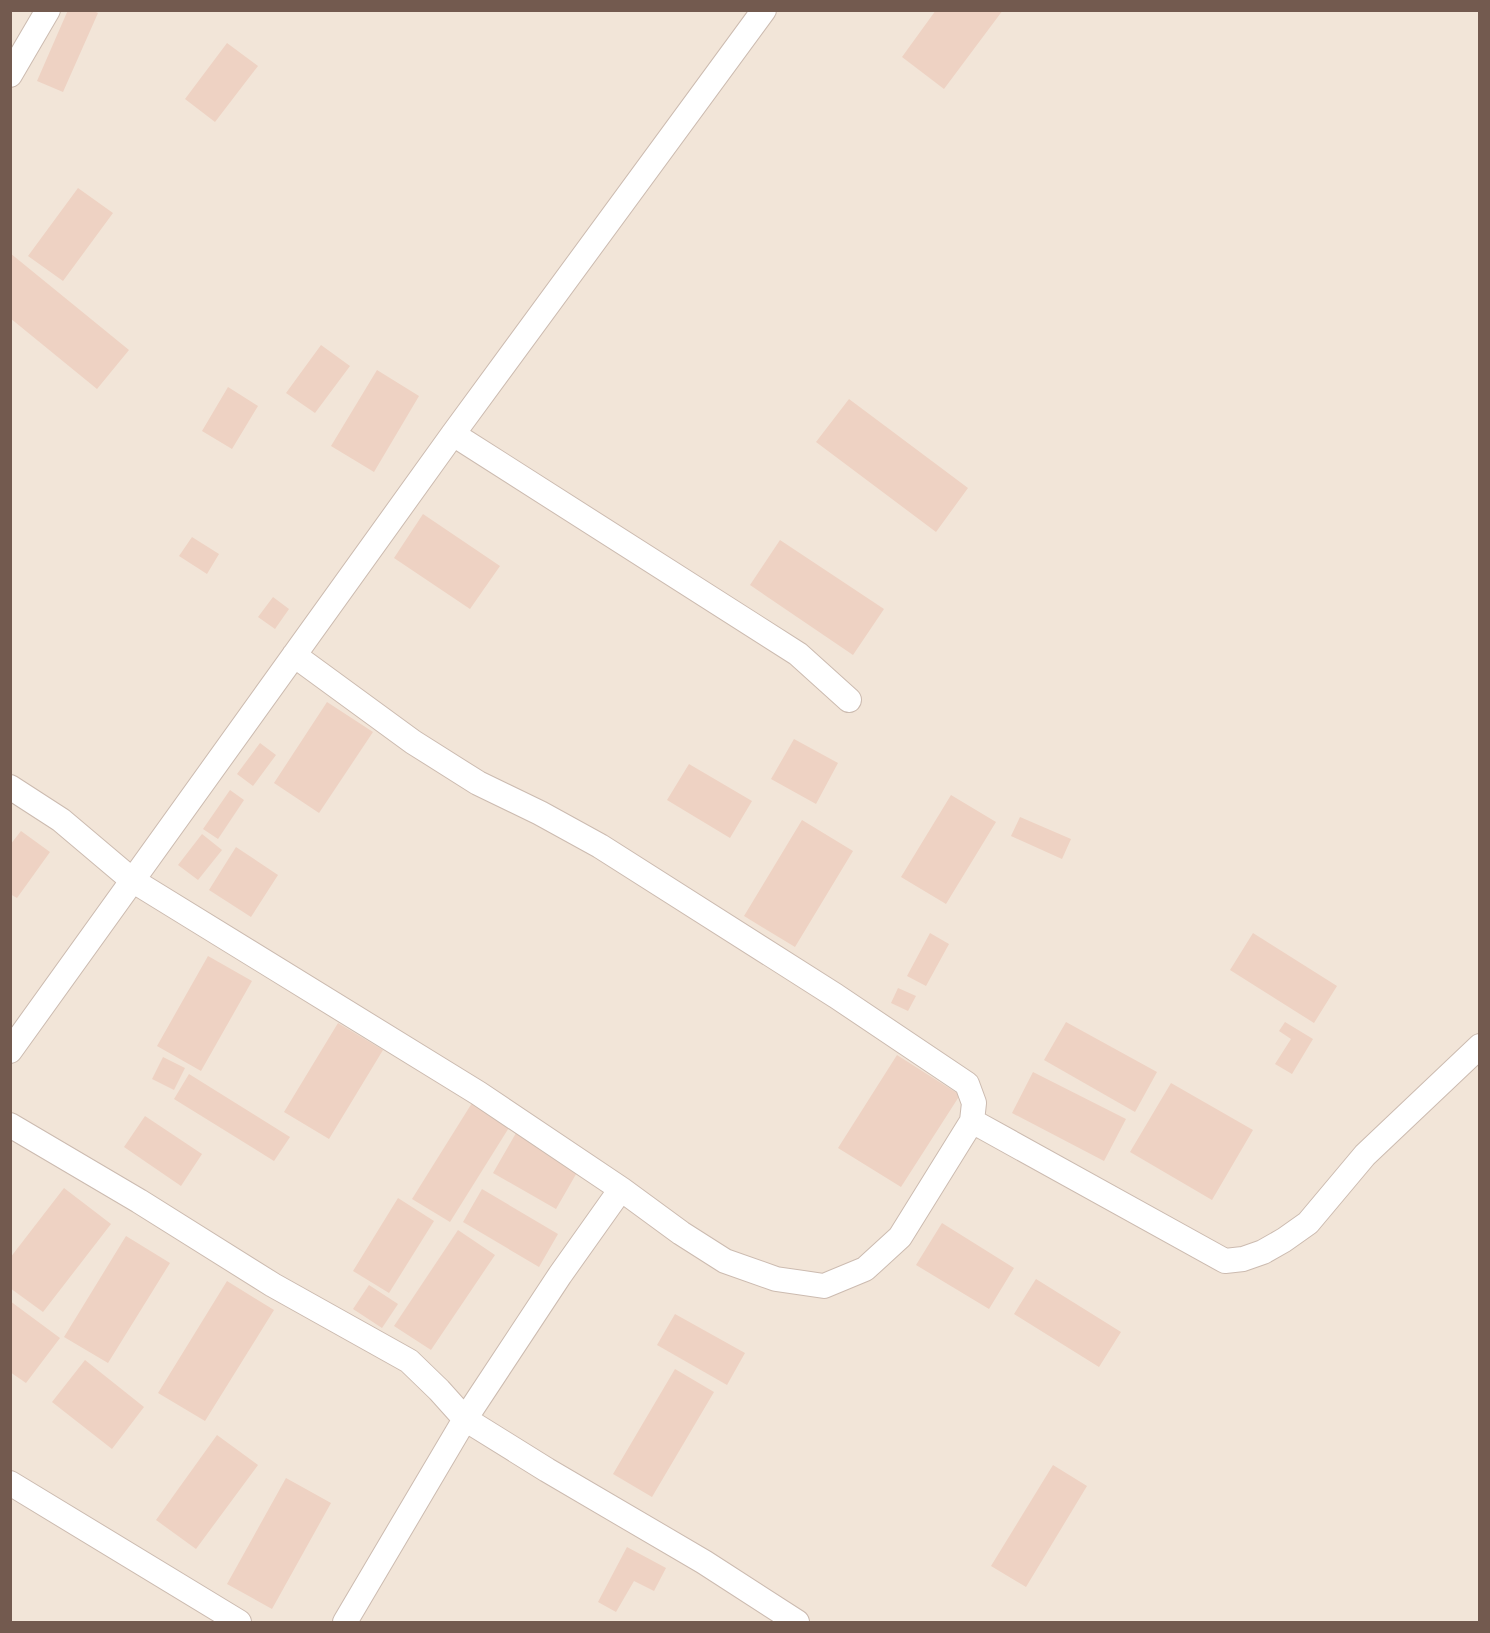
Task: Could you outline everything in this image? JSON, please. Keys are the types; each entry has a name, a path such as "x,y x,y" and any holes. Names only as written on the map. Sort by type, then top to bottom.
{"street":[{"path":"10,75 48,10"},
{"path":"10,1051 453,434 764,10"},
{"path":"453,434 798,654 849,700"},
{"path":"10,787 61,820 132,880 478,1092 725,1261 776,1280 824,1286 865,1269 900,1237 972,1121 974,1103 967,1084 836,996 600,846 478,783 413,742 294,655"},
{"path":"972,1121 1225,1261 1243,1259 1263,1252 1308,1223 1365,1155 1479,1046"},
{"path":"10,1125 139,1201 273,1285 409,1361 439,1389 465,1419 704,1562 797,1623"},
{"path":"345,1623 465,1419 560,1275 621,1189"},
{"path":"10,1483 239,1623"}],"shaded area":[{"path":"11,11 1479,11 1479,1622 11,1622"}],"building":[{"path":"68,10 92,10 98,13 63,92 37,81"},
{"path":"936,10 1003,10 944,89 902,57"},
{"path":"227,43 258,66 215,122 185,99"},
{"path":"78,188 113,213 63,281 28,256"},
{"path":"10,253 129,350 97,389 10,318"},
{"path":"321,345 350,366 315,413 286,393"},
{"path":"377,370 419,396 374,472 331,446"},
{"path":"228,387 258,406 232,449 202,431"},
{"path":"849,399 968,488 936,532 816,442"},
{"path":"423,514 500,566 470,609 394,558"},
{"path":"192,537 219,554 207,574 179,556"},
{"path":"780,540 884,609 853,655 750,585"},
{"path":"273,597 289,609 275,629 258,617"},
{"path":"327,702 373,732 319,813 274,783"},
{"path":"794,739 838,763 816,804 771,779"},
{"path":"260,743 276,755 253,786 237,774"},
{"path":"689,764 752,801 730,838 667,800"},
{"path":"230,790 244,800 218,839 203,829"},
{"path":"951,795 996,822 946,904 901,877"},
{"path":"1020,817 1071,839 1062,859 1011,836"},
{"path":"802,820 853,851 795,947 744,916"},
{"path":"21,831 50,852 17,898 10,894 10,845"},
{"path":"202,834 222,850 198,880 178,865"},
{"path":"236,847 278,875 251,917 209,890"},
{"path":"930,933 949,944 926,986 907,976"},
{"path":"1253,933 1337,986 1314,1023 1230,970"},
{"path":"208,956 252,981 201,1071 157,1046"},
{"path":"898,988 916,996 908,1011 891,1003"},
{"path":"1066,1022 1157,1072 1135,1112 1044,1060"},
{"path":"1285,1022 1313,1039 1292,1074 1275,1064 1291,1039 1279,1031"},
{"path":"338,1023 383,1050 329,1139 284,1112"},
{"path":"897,1055 960,1095 901,1187 838,1148"},
{"path":"163,1057 185,1068 174,1090 152,1079"},
{"path":"1033,1072 1126,1119 1104,1161 1012,1113"},
{"path":"189,1074 290,1137 274,1161 174,1099"},
{"path":"1171,1083 1253,1130 1212,1200 1130,1152"},
{"path":"472,1103 510,1126 450,1222 412,1199"},
{"path":"145,1116 202,1154 181,1186 124,1147"},
{"path":"516,1133 579,1169 556,1209 493,1173"},
{"path":"64,1188 111,1224 43,1312 10,1288 10,1258"},
{"path":"482,1189 558,1234 539,1267 463,1222"},
{"path":"398,1198 434,1221 389,1293 353,1271"},
{"path":"942,1223 1014,1268 989,1309 916,1265"},
{"path":"458,1230 495,1255 431,1350 394,1326"},
{"path":"126,1236 170,1263 108,1363 64,1337"},
{"path":"1036,1279 1121,1332 1099,1367 1014,1314"},
{"path":"227,1281 274,1310 205,1421 158,1393"},
{"path":"369,1285 398,1304 382,1328 353,1309"},
{"path":"10,1301 60,1338 26,1383 10,1372"},
{"path":"675,1314 745,1353 727,1385 657,1345"},
{"path":"85,1360 144,1407 112,1449 52,1402"},
{"path":"675,1369 714,1392 652,1497 613,1474"},
{"path":"217,1435 258,1465 196,1549 156,1520"},
{"path":"1053,1465 1087,1486 1026,1587 991,1566"},
{"path":"286,1478 331,1503 272,1609 227,1584"},
{"path":"627,1547 666,1568 654,1591 634,1581 616,1612 598,1602"}]}
